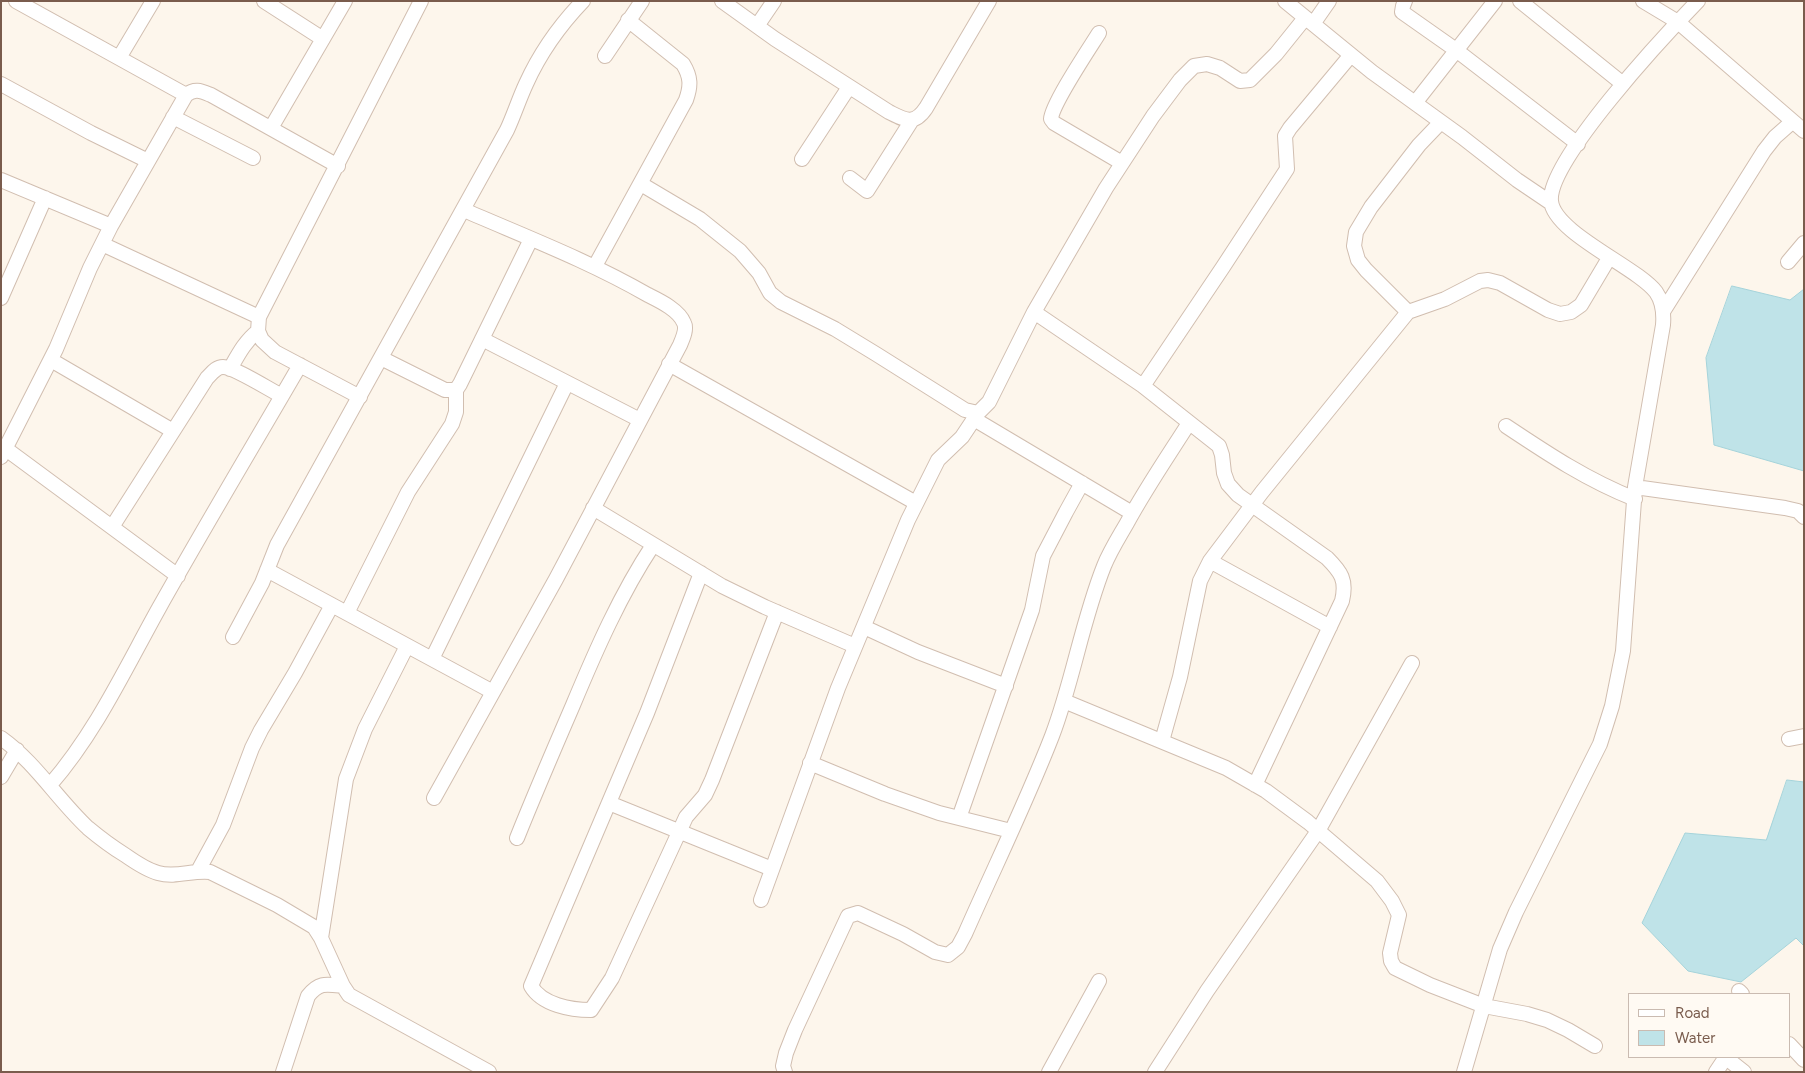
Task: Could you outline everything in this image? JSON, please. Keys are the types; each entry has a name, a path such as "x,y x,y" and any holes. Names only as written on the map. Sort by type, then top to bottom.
{"street":[{"path":"16,1 186,95"},
{"path":"119,58 152,1"},
{"path":"264,1 323,39"},
{"path":"271,128 345,1"},
{"path":"360,398 275,352 262,340 258,331 259,317 421,1"},
{"path":"233,637 262,583 278,545 507,130 526,84 541,56 565,20 583,1"},
{"path":"604,56 642,1"},
{"path":"722,1 889,112 903,119 912,120 920,117 926,108 988,1"},
{"path":"757,26 774,1"},
{"path":"1285,1 1415,103 1550,203 1567,227 1643,280 1656,292 1664,310 1635,493 1623,651 1612,706 1600,744 1500,949 1464,1072"},
{"path":"761,900 810,763 855,646 916,503 938,460 962,437 976,416 989,402 1034,312 1106,188 1158,109 1180,80 1194,66 1208,64 1220,68 1240,81 1250,80 1329,1"},
{"path":"1406,1 1402,6 1402,12 1456,50 1578,144"},
{"path":"1415,103 1495,1"},
{"path":"1520,1 1623,84"},
{"path":"1643,1 1678,22 1804,131"},
{"path":"1550,203 1552,188 1559,171 1604,106 1698,1"},
{"path":"595,266 686,100 690,87 688,74 683,64 628,20"},
{"path":"1099,33 1063,91 1052,112 1051,119 1054,123 1122,163"},
{"path":"1143,386 1223,268 1287,168 1288,159 1285,145 1286,136 1290,128 1351,54"},
{"path":"1,84 148,161"},
{"path":"802,159 850,87"},
{"path":"178,576 112,527 4,453 51,360 111,226 186,95 191,91 199,90 211,95 338,166"},
{"path":"173,117 253,158"},
{"path":"850,178 867,191 912,120"},
{"path":"1408,312 1358,260 1354,246 1356,232 1371,207 1419,145 1441,122"},
{"path":"1664,310 1764,151 1775,137 1792,122"},
{"path":"1,180 111,226"},
{"path":"641,184 700,219 740,251 755,268 770,293 781,302 851,339 1132,513"},
{"path":"1,298 45,198"},
{"path":"434,798 670,364 684,334 685,324 679,315 654,298 595,266 464,210"},
{"path":"347,614 408,492 452,424 456,412 456,390 531,239"},
{"path":"1788,262 1804,243"},
{"path":"102,244 259,317"},
{"path":"1162,741 1180,677 1200,581 1210,561 1408,312 1445,299 1480,281 1488,280 1500,283 1548,310 1560,314 1571,312 1581,305 1609,258"},
{"path":"1034,312 1143,386 1218,446 1222,455 1224,473 1228,484 1238,495 1327,558 1338,569 1343,578 1344,590 1342,601 1255,785"},
{"path":"230,369 244,344 258,331"},
{"path":"482,339 640,420"},
{"path":"381,358 444,390 456,390"},
{"path":"51,360 173,431"},
{"path":"670,364 916,503"},
{"path":"50,785 85,741 300,365"},
{"path":"112,527 207,378 216,369 224,367 230,369 282,396"},
{"path":"432,659 567,383"},
{"path":"785,1072 783,1066 786,1053 795,1030 848,916 858,913 903,934 935,952 948,955 958,947 1052,736 1064,701 1086,614 1104,565 1132,513 1190,423"},
{"path":"1506,426 1576,472 1604,487 1635,493 1786,508 1798,511 1804,517"},
{"path":"959,818 1032,610 1043,556 1082,483"},
{"path":"593,508 701,574 777,612 855,646"},
{"path":"517,838 587,671 616,609 636,571 653,545"},
{"path":"1210,561 1330,627"},
{"path":"267,570 493,692"},
{"path":"701,574 647,712 531,986 536,994 548,1001 577,1010 591,1010 597,1004 612,978 686,817 705,795 712,780 777,612"},
{"path":"198,870 223,825 252,748 261,730 332,605"},
{"path":"864,626 918,652 1006,686"},
{"path":"322,938 346,779 365,729 407,646"},
{"path":"1155,1072 1207,990 1318,831 1412,662"},
{"path":"1064,701 1226,768 1266,791 1318,831 1377,881 1392,901 1399,915 1390,953 1390,961 1396,968 1430,985 1484,1006 1528,1014 1548,1020 1595,1046"},
{"path":"1789,739 1804,736"},
{"path":"1,738 31,763 87,827 108,844 156,873 172,876 198,870 216,874 299,917 314,927 322,938 342,986 349,994 489,1072"},
{"path":"1,777 16,750"},
{"path":"810,763 885,794 959,818 1011,831"},
{"path":"609,803 772,869"},
{"path":"1049,1072 1099,982"},
{"path":"283,1072 308,996 315,987 326,984 342,986"},
{"path":"1790,1045 1804,1060"},
{"path":"1716,1072 1724,1058"},
{"path":"1726,1058 1744,1072"}],"water":[{"path":"1732,286 1790,300 1804,289 1804,471 1714,445 1706,358"},
{"path":"1787,780 1804,782 1804,946 1796,938 1741,982 1688,971 1642,923 1685,833 1766,840"}]}
